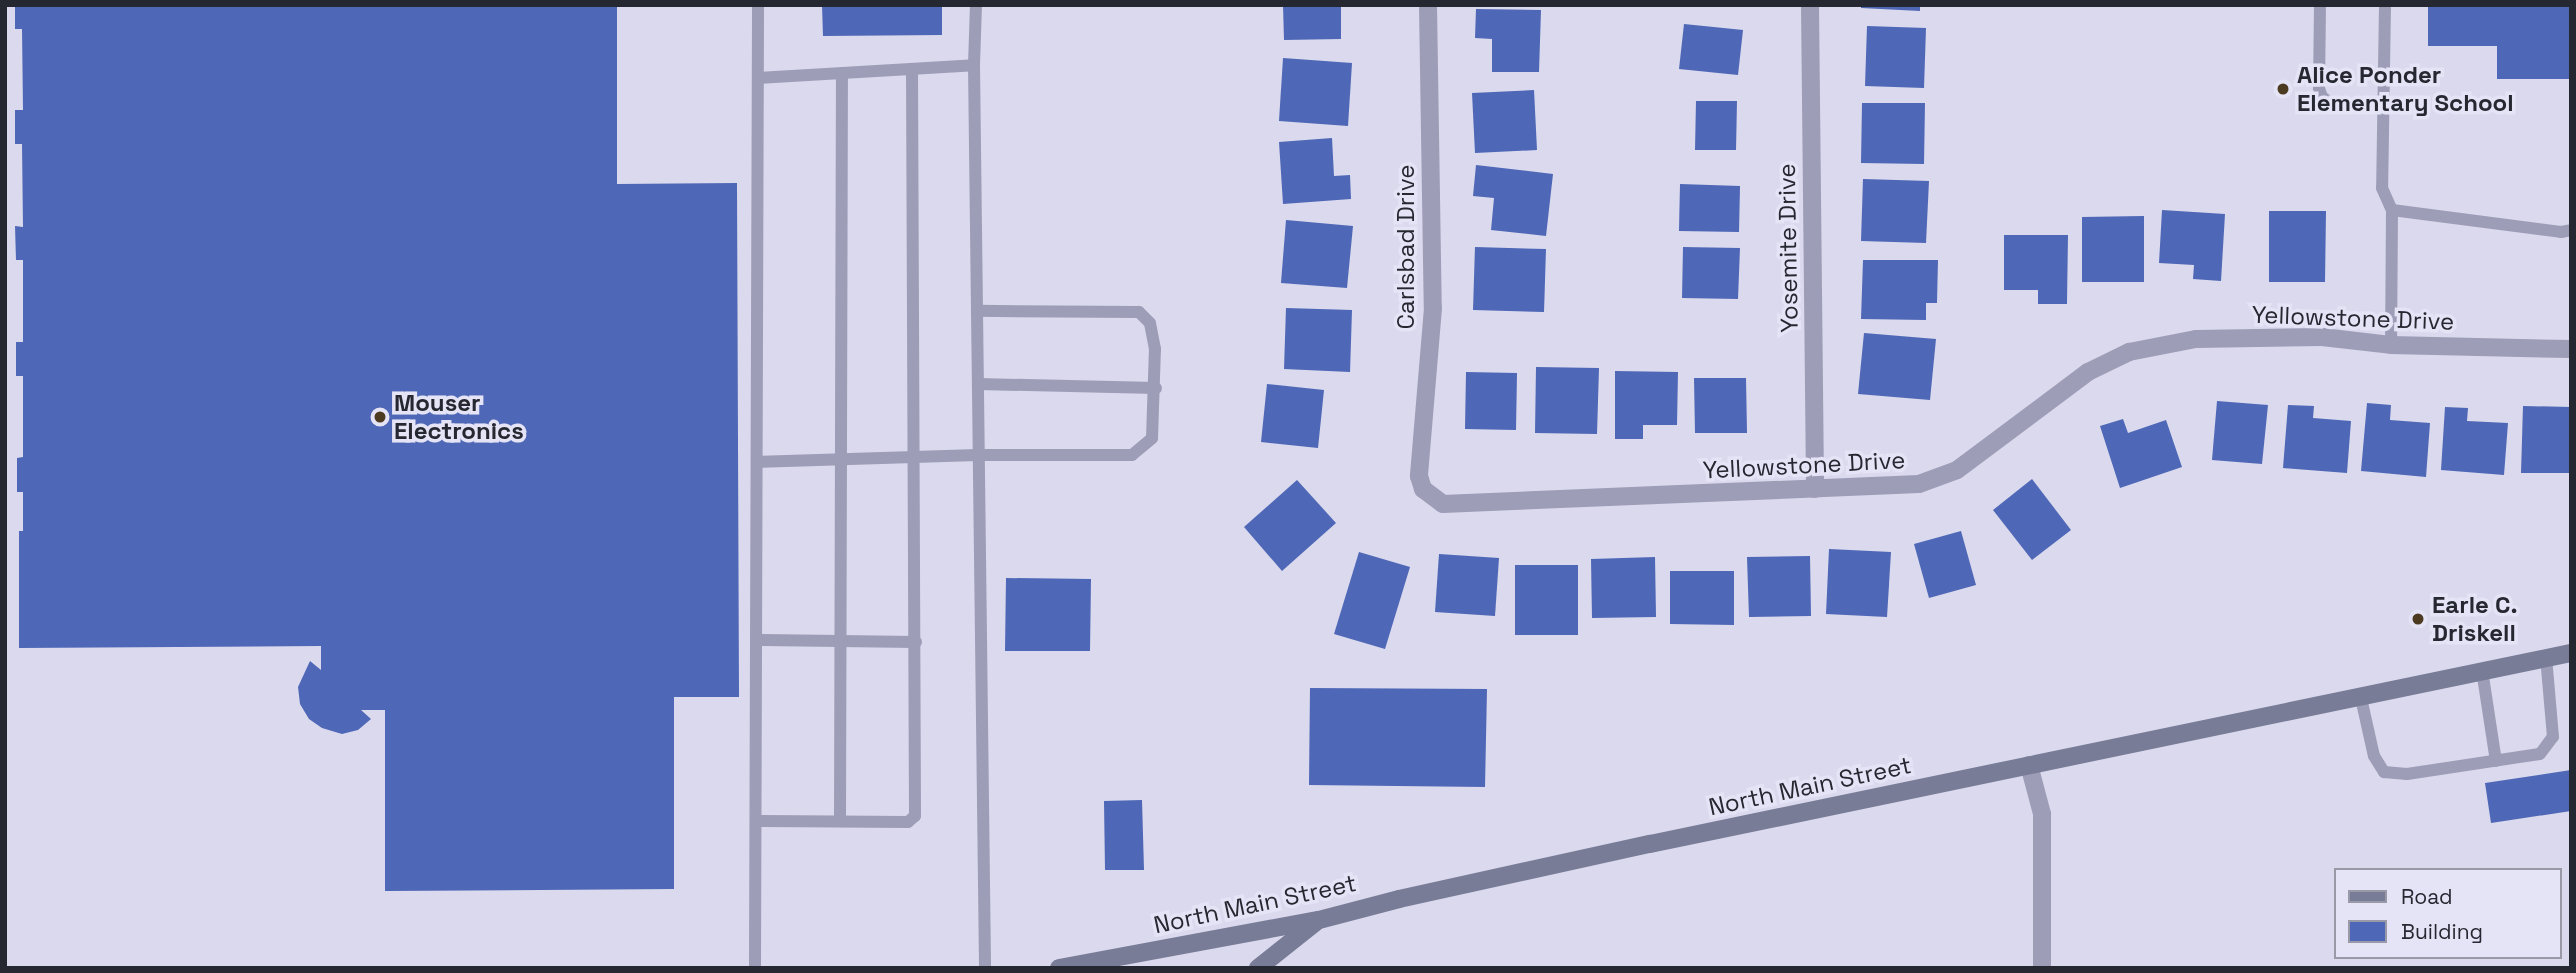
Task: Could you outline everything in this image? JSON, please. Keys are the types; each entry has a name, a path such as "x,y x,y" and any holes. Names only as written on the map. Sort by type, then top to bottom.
{"main road":[{"name":"North Main Street","path":"1059,968 1319,920 1412,896 2571,653"},
{"path":"1258,968 1319,920"}],"street":[{"name":"Carlsbad Drive","path":"1423,489 1419,475 1433,308 1428,5"},
{"name":"Yosemite Drive","path":"1810,5 1815,489"},
{"name":"Yellowstone Drive","path":"1423,489 1433,498 1453,505 1919,484 1956,470 2088,372 2129,352 2196,339 2322,337 2391,345 2571,349"},
{"path":"2029,765 2042,814 2042,968"}],"lane":[{"path":"755,968 758,5"},
{"path":"976,5 974,65 985,968"},
{"path":"2320,5 2319,88 2322,97 2335,106 2383,108"},
{"path":"2385,5 2382,188 2392,210 2391,345"},
{"path":"758,78 974,65"},
{"path":"756,821 908,822 915,816 912,69"},
{"path":"840,821 842,73"},
{"path":"2392,210 2561,232 2571,230"},
{"path":"757,462 978,455 1132,455 1152,438 1156,349 1150,323 1139,312 977,311"},
{"path":"978,384 1156,388"},
{"path":"756,640 916,642"},
{"path":"2361,698 2374,756 2384,772 2407,774 2540,754 2553,737 2546,657"},
{"path":"2482,670 2496,761"}],"building":[{"name":"Mouser Electronics","path":"15,5 617,5 617,184 737,183 739,697 674,697 674,889 385,891 385,710 361,710 371,719 358,730 342,734 322,728 309,719 300,704 298,687 310,661 321,670 321,646 19,648 19,531 23,531 23,492 17,492 17,458 23,457 23,376 16,376 16,342 23,342 23,260 16,260 15,226 23,227 22,144 15,144 15,110 23,110 22,29 15,29"},
{"path":"822,5 942,5 942,35 823,36"},
{"path":"1283,5 1341,5 1341,39 1284,40"},
{"path":"1861,5 1920,5 1920,11 1861,8"},
{"path":"2428,5 2571,5 2571,79 2497,79 2497,46 2428,46"},
{"path":"1476,9 1541,10 1539,72 1492,72 1492,39 1475,38"},
{"path":"1684,24 1743,30 1738,75 1679,69"},
{"path":"1867,26 1926,28 1924,88 1865,86"},
{"path":"1283,58 1352,63 1348,126 1279,121"},
{"path":"1534,90 1537,150 1475,153 1472,93"},
{"path":"1696,101 1737,101 1736,150 1695,150"},
{"path":"1862,103 1925,103 1924,164 1861,163"},
{"path":"1332,138 1334,176 1350,175 1351,199 1283,204 1279,142"},
{"path":"1476,165 1553,174 1546,236 1491,230 1494,198 1473,196"},
{"path":"1863,179 1929,181 1926,243 1861,241"},
{"path":"1680,184 1740,186 1739,232 1679,231"},
{"path":"2162,210 2225,214 2221,281 2193,279 2194,265 2159,263"},
{"path":"2269,211 2326,211 2325,282 2269,282"},
{"path":"2144,216 2144,282 2082,282 2082,217"},
{"path":"1286,220 1353,226 1347,288 1281,283"},
{"path":"2004,235 2068,235 2067,304 2038,304 2038,290 2004,290"},
{"path":"1475,247 1546,249 1544,312 1473,310"},
{"path":"1683,247 1740,248 1738,299 1682,298"},
{"path":"1863,260 1938,260 1937,303 1926,303 1926,320 1861,319"},
{"path":"1286,308 1352,310 1350,372 1284,369"},
{"path":"1864,333 1936,339 1930,400 1858,394"},
{"path":"1536,367 1599,368 1597,434 1535,433"},
{"path":"1615,371 1678,372 1677,425 1643,425 1643,439 1615,439"},
{"path":"1466,372 1517,373 1516,430 1465,429"},
{"path":"1694,378 1746,378 1747,433 1695,433"},
{"path":"1267,384 1324,390 1318,448 1261,442"},
{"path":"2217,401 2268,405 2262,464 2212,460"},
{"path":"2367,403 2391,405 2390,420 2430,423 2426,477 2361,471"},
{"path":"2288,405 2314,406 2313,418 2351,421 2347,473 2283,468"},
{"path":"2523,406 2571,407 2571,473 2521,473"},
{"path":"2445,407 2468,408 2467,421 2508,423 2504,475 2441,470"},
{"path":"2123,419 2128,433 2166,420 2182,467 2120,488 2100,426"},
{"path":"2032,479 2071,530 2032,560 1993,510"},
{"path":"1297,480 1336,523 1282,571 1244,527"},
{"path":"1961,531 1976,585 1929,598 1914,544"},
{"path":"1829,549 1891,552 1887,617 1826,614"},
{"path":"1359,552 1410,567 1385,649 1334,634"},
{"path":"1439,554 1499,558 1495,616 1435,612"},
{"path":"1810,556 1811,616 1749,617 1747,557"},
{"path":"1655,557 1656,617 1592,618 1591,559"},
{"path":"1515,565 1578,565 1578,635 1515,635"},
{"path":"1670,571 1734,571 1734,625 1670,624"},
{"path":"1006,578 1091,579 1090,651 1005,651"},
{"path":"1310,688 1487,689 1485,787 1309,785"},
{"path":"2571,770 2571,811 2491,823 2485,783"},
{"path":"1142,800 1144,870 1105,870 1104,801"}],"place":[{"name":"Alice Ponder Elementary School","path":"2283,89"},
{"name":"Mouser Electronics","path":"380,417"},
{"name":"Earle C. Driskell","path":"2418,619"}]}
